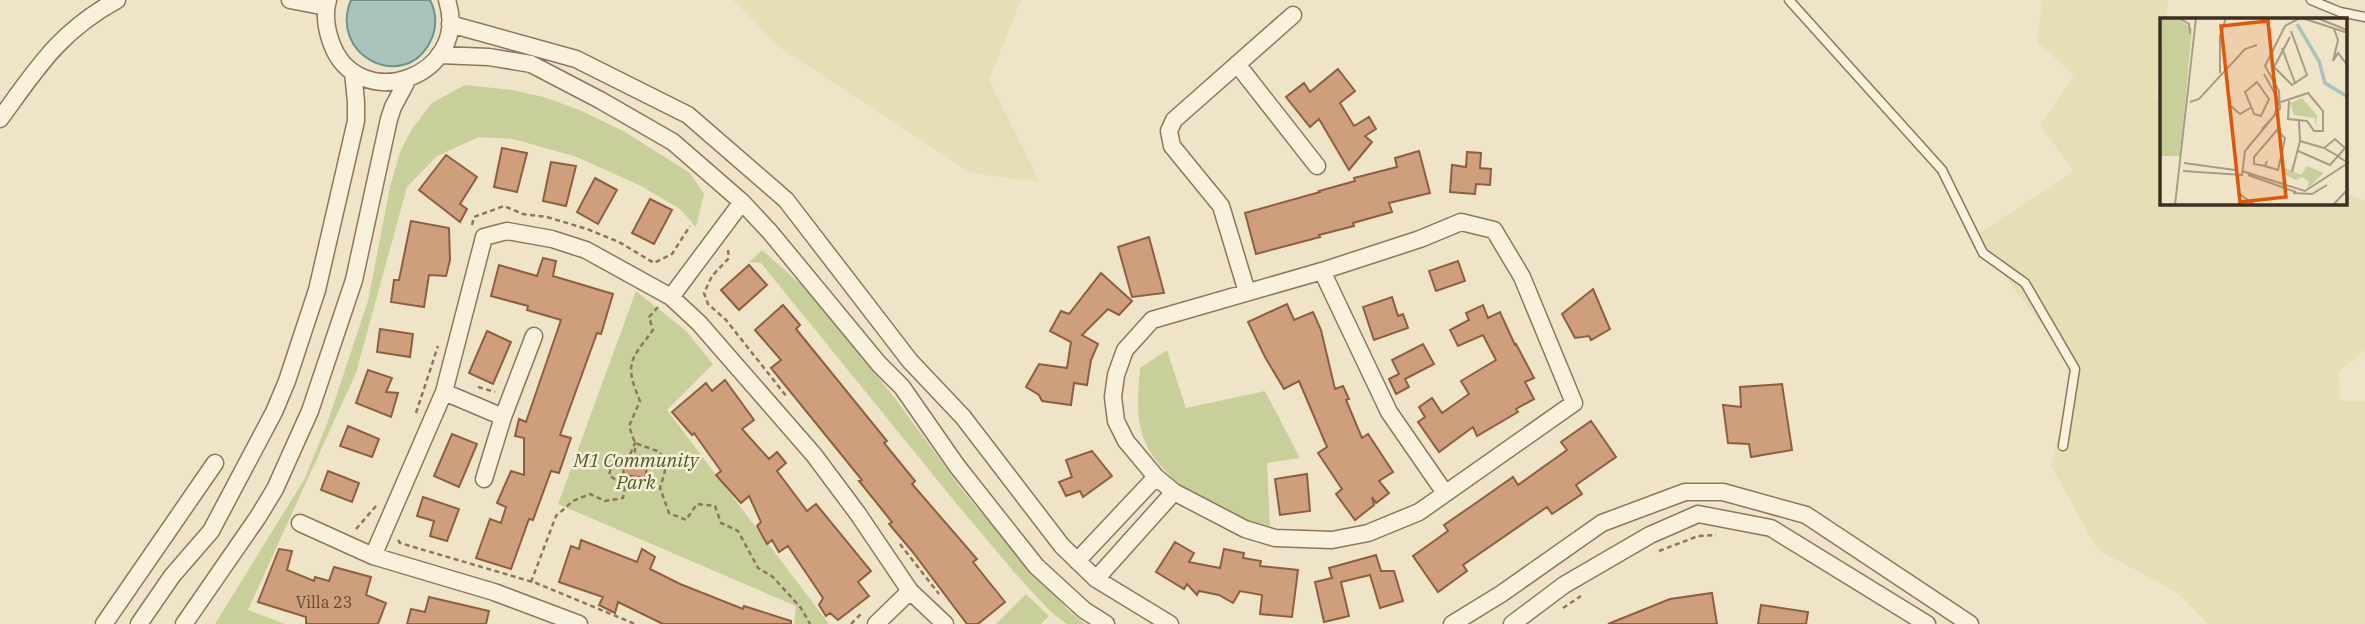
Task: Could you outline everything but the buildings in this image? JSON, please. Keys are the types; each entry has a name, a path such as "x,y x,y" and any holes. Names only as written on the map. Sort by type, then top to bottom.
{"street":[{"path":"0,118 48,52 74,27 117,0"},
{"path":"290,0 327,3 326,27 335,53 353,72 370,80 389,83 420,74 439,55 447,40 450,24 447,0"},
{"path":"1247,292 1221,206 1172,146 1169,131 1174,120 1293,15"},
{"path":"450,24 576,59 688,115 786,200 910,361 962,417 1062,546 1096,579 1170,624"},
{"path":"439,55 489,57 531,64 673,142 742,202 909,396 957,466 1036,566 1084,610 1105,624"},
{"path":"1237,64 1317,166"},
{"path":"139,624 172,576 211,531 261,437 287,381 317,290 354,130 356,102 353,72"},
{"path":"184,624 258,517 290,457 310,411 354,280 389,119 408,79"},
{"path":"667,300 742,202"},
{"path":"1461,222 1494,230 1522,277 1574,403 1419,512 1393,524 1368,533 1332,540 1275,538 1245,529 1174,492 1156,477 1126,441 1116,421 1113,397 1116,375 1125,350 1152,320 1247,292 1420,239 1461,222"},
{"path":"373,556 444,392 484,237 507,231 552,239 586,250 680,308 699,323 814,456 858,514 910,591 945,624"},
{"path":"1322,271 1389,412 1445,493"},
{"path":"484,479 503,416 534,336"},
{"path":"892,377 910,361"},
{"path":"444,392 503,416"},
{"path":"104,624 215,463"},
{"path":"1077,561 1156,477"},
{"path":"1096,579 1174,492"},
{"path":"1685,492 1698,514"},
{"path":"1452,624 1501,594 1602,523 1685,492 1723,492 1806,515 1970,624"},
{"path":"1512,624 1564,585 1650,536 1698,514 1771,528 1927,624"},
{"path":"300,523 373,556 494,592 579,624"},
{"path":"876,624 910,591"}],"lane":[{"path":"1789,0 1942,170 1983,253 2025,283 2075,369 2063,446"},
{"path":"2311,0 2340,12 2365,17"}],"path":[{"path":"725,225 729,258 712,276 704,293 708,304 726,320 794,406"},
{"path":"625,487 646,478 647,458 635,455 635,443 629,426 640,401 630,376 633,355 653,330 649,317 667,300"},
{"path":"625,487 609,475 613,460 629,457 635,443"},
{"path":"635,443 660,452 665,471 660,488 668,513 686,520 697,504 715,506 721,523 738,531 758,568 774,577 801,608 810,624"},
{"path":"531,582 556,516 573,501 590,494 605,501 623,498 625,487"},
{"path":"1659,550 1698,536 1721,535"},
{"path":"900,544 939,595"},
{"path":"1558,612 1590,590"}],"shaded area":[{"path":"733,0 1021,0 989,80 1040,182 971,173 780,48"},
{"path":"2042,0 2168,0 2166,18 2160,18 2160,60 2155,97 2160,100 2160,205 2348,205 2348,194 2365,201 2365,350 2338,373 2341,401 2365,401 2365,624 2208,624 2179,594 2097,549 2051,465 2075,369 1975,236 2073,171 2040,125 2074,75 2037,42"}],"green space":[{"path":"465,85 512,90 544,97 582,111 625,132 690,173 704,194 696,227 680,209 643,187 577,157 513,139 479,137 437,156 407,187 356,373 248,610 285,624 215,624 305,478 327,424 368,301 390,187 400,152 412,129 432,103"},
{"path":"762,250 814,296 897,401 963,491 1027,566 1069,611 1085,624 1067,624 1052,613 1014,572 761,263 749,262"},
{"name":"M1 Community Park","path":"636,291 686,331 713,364 667,410 829,624 794,624 796,606 558,504"},
{"path":"1167,350 1186,408 1265,391 1300,458 1267,463 1270,526 1233,516 1194,495 1162,467 1150,451 1142,434 1139,418 1140,368"},
{"path":"1026,594 1049,616 1041,624 996,624"}],"water":[{"path":"351,0 430,0 435,21 430,42 418,57 403,65 388,66 372,61 359,51 350,37 347,20"}]}
